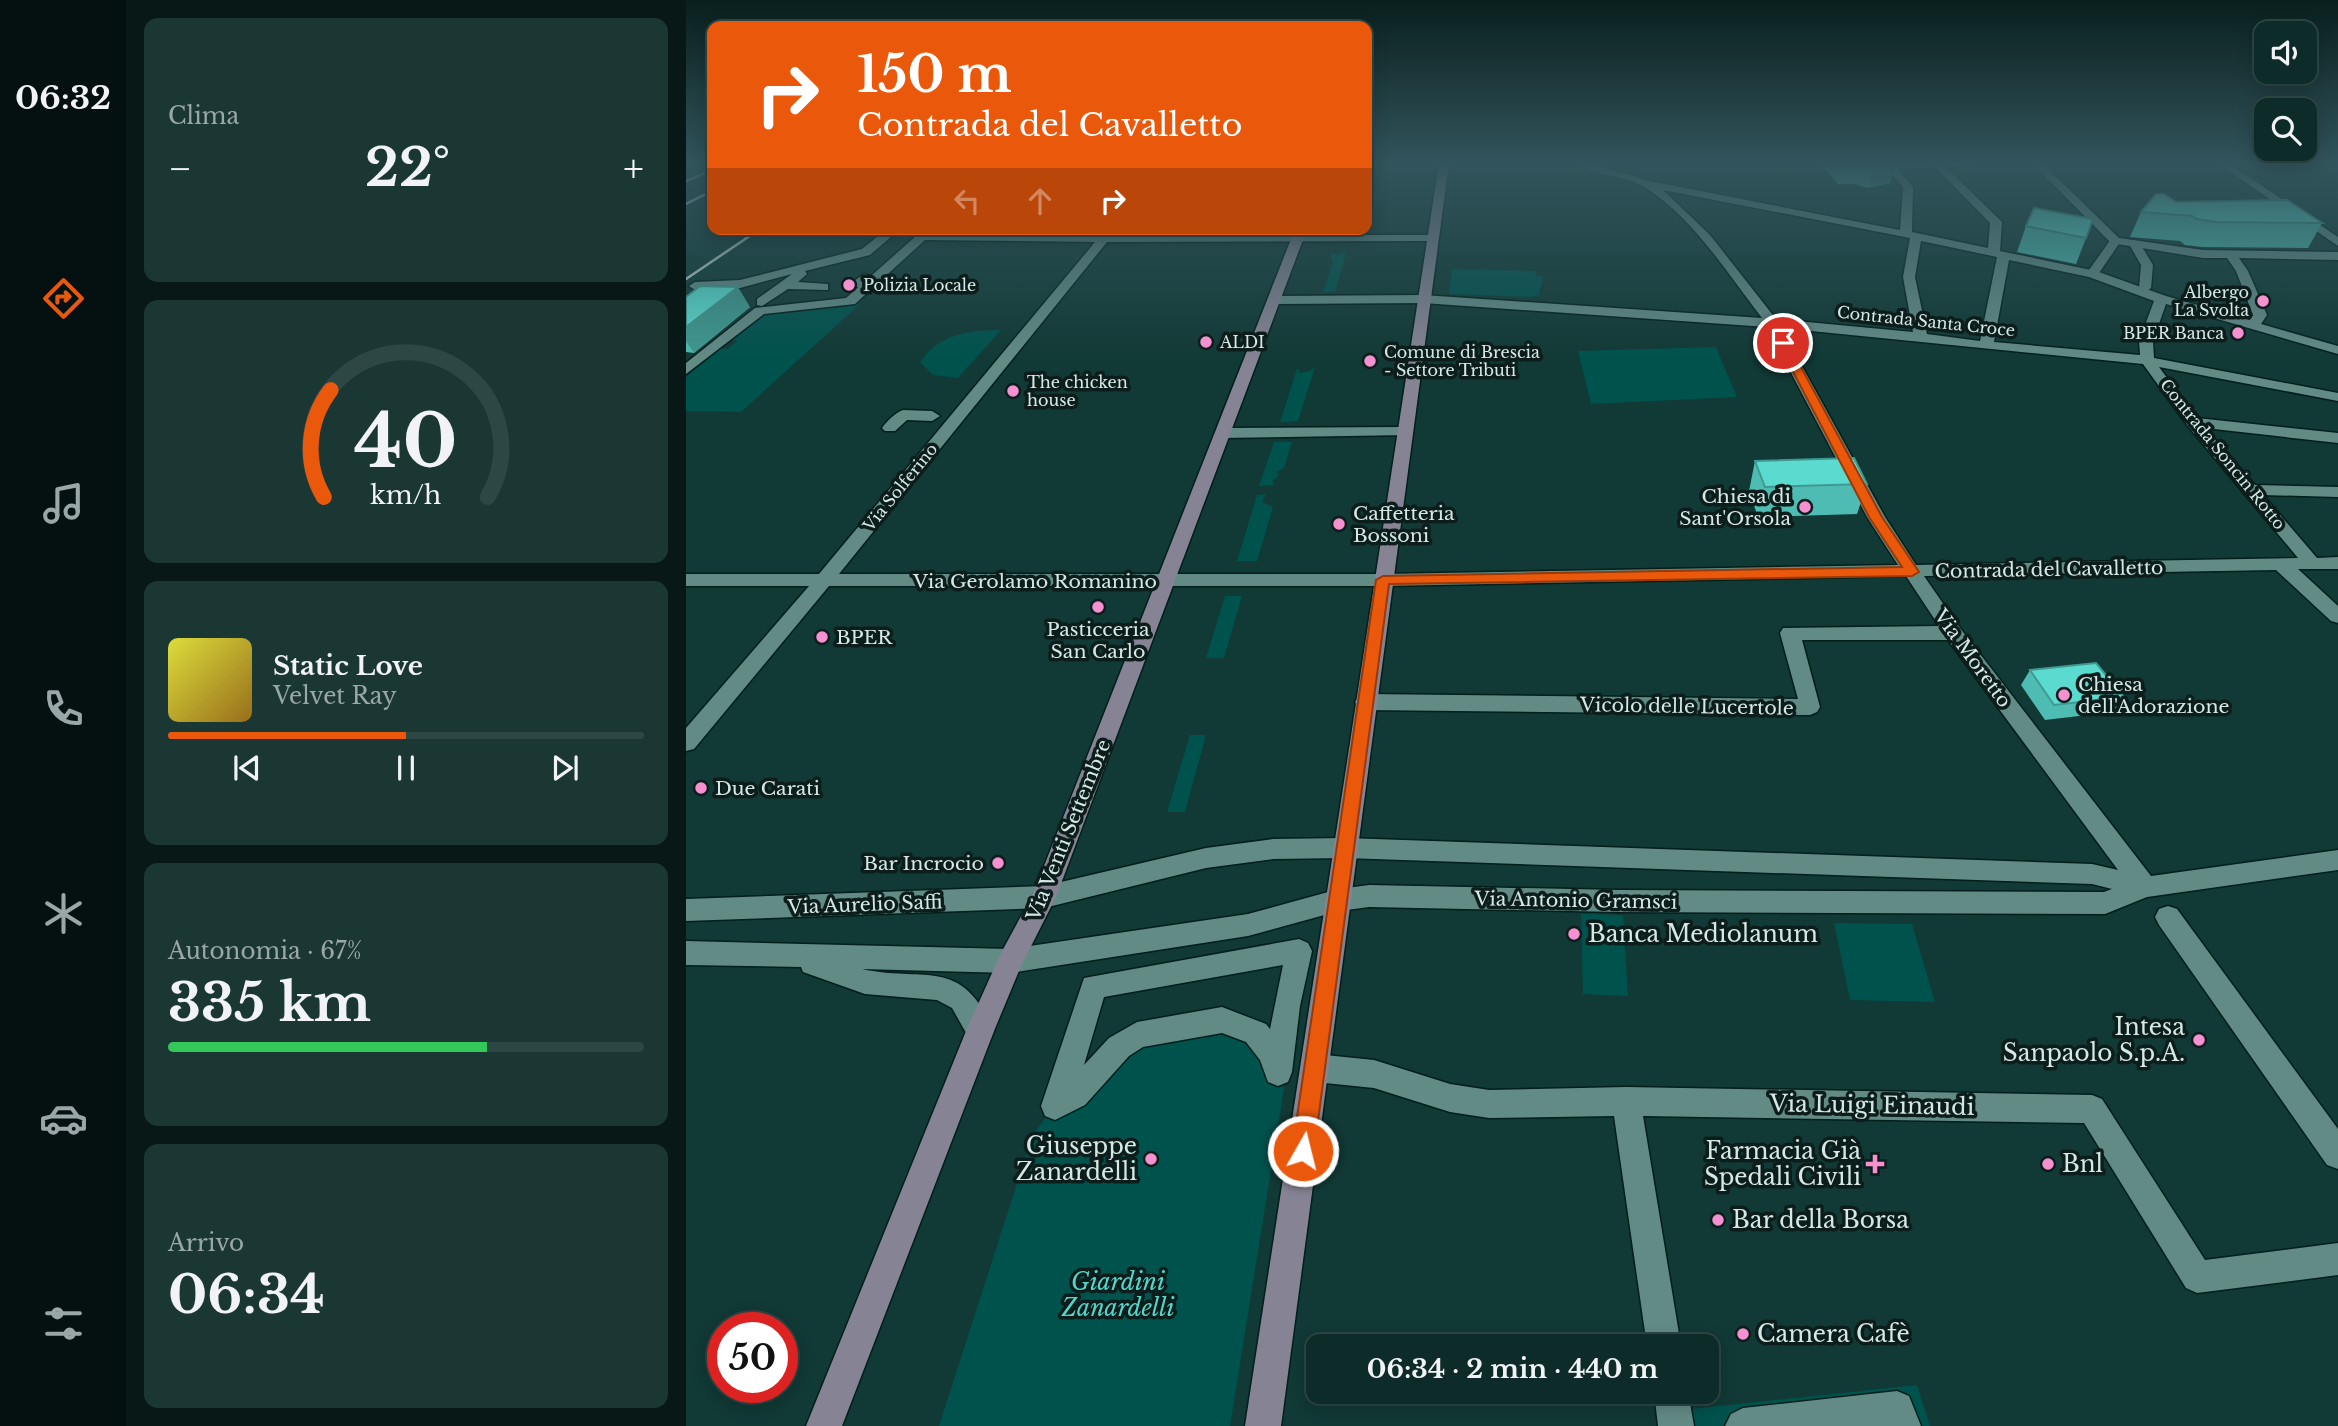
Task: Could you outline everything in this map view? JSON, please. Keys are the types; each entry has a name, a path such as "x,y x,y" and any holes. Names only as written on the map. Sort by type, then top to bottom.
{"main road":[{"path":"1263,1426 1433,230"},
{"name":"Via Venti Settembre","path":"824,1426 980,1031 1010,961 1044,897 1299,235"}],"street":[{"name":"Via Moretto","path":"1699,230 1772,323 1876,517 1953,633 2145,887"},
{"path":"1883,230 2092,274 2161,299 2338,350"},
{"path":"1911,230 1909,277 1921,337"},
{"path":"1986,346 1999,253 1997,230"},
{"path":"2104,230 2115,241 2232,256 2338,256"},
{"path":"2320,230 2338,242"},
{"path":"695,286 740,284 805,264 866,252 893,235"},
{"path":"686,370 760,311 850,301 924,235"},
{"path":"934,235 947,238 1067,235"},
{"name":"Via Solferino","path":"686,743 825,579 1106,235"},
{"path":"1299,235 1432,238"},
{"path":"2095,270 2115,241"},
{"path":"2135,244 2147,265 2145,288"},
{"path":"2232,256 2242,271 2260,315 2253,326"},
{"path":"762,302 786,285 805,264"},
{"path":"786,285 824,287"},
{"name":"Contrada Santa Croce","path":"1275,300 1423,299 1772,323 1986,346 2147,359 2338,397"},
{"name":"Contrada Soncin Rotto","path":"2161,299 2146,341 2147,359 2192,422 2313,564"},
{"path":"890,428 902,415 932,416"},
{"path":"2192,422 2332,438 2338,455"},
{"path":"1223,433 1404,432"},
{"path":"2251,489 2338,492"},
{"name":"Contrada del Cavalletto","path":"1383,580 2338,563"},
{"path":"2282,565 2338,617"},
{"name":"Via Gerolamo Romanino","path":"686,580 1383,580"},
{"name":"Vicolo delle Lucertole","path":"1365,702 1810,707 1790,633 1953,633"},
{"name":"Via Antonio Gramsci","path":"1044,897 1206,858 1273,849 1345,848 2092,874 2145,887"},
{"name":"Via Antonio Gramsci","path":"1010,961 1248,925 1339,900 1369,896 1619,901 2105,903 2145,887 2338,860"},
{"name":"Via Aurelio Saffi","path":"686,910 1044,897"},
{"path":"2168,918 2338,1154"},
{"path":"1299,951 1287,1006 1278,1072 1271,1052 1256,1033 1222,1020 1137,1035 1119,1047 1075,1095 1055,1106 1078,1042 1093,987 1299,951"},
{"path":"686,953 1010,961"},
{"path":"794,957 865,982 940,988 961,999 980,1031"},
{"name":"Via Luigi Einaudi","path":"1315,1068 1374,1074 1450,1098 1489,1104 1626,1101 2092,1110 2197,1278 2338,1259"},
{"path":"1626,1101 1662,1334"},
{"path":"1673,1404 1676,1426"},
{"path":"1743,1426 1897,1408 1903,1426"}],"green space":[{"path":"1347,250 1335,292 1323,292 1333,262 1330,253 1338,255"},
{"path":"1452,269 1535,271 1536,275 1543,276 1539,295 1531,297 1449,294"},
{"path":"860,304 741,412 686,411 686,377 721,348 728,349 737,341 732,340 766,313"},
{"path":"1001,330 958,378 933,375 920,362 936,345 956,336"},
{"path":"1716,347 1737,397 1591,404 1578,351"},
{"path":"1315,367 1298,421 1280,422 1297,369 1300,370 1299,373"},
{"path":"1274,442 1292,442 1284,468 1277,472 1279,476 1273,480 1274,485 1259,486"},
{"path":"1266,494 1262,502 1273,507 1257,561 1237,561 1257,495"},
{"path":"1225,596 1242,596 1224,658 1206,658"},
{"path":"1190,735 1206,735 1185,812 1167,812"},
{"path":"1581,914 1623,915 1628,996 1583,994"},
{"path":"1834,923 1912,924 1935,1002 1850,1000"},
{"name":"Giardini Zanardelli","path":"1222,1020 1271,1052 1284,1089 1230,1426 939,1426 1033,1134 1055,1106 1119,1047"},
{"path":"1917,1385 1930,1426 1693,1426 1691,1409"}],"building":[{"path":"2044,230 2089,230 2086,238"},
{"path":"700,286 738,287 686,327 686,297"},
{"path":"1854,458 1867,484 1765,487 1755,461"},
{"path":"2096,663 2124,697 2054,705 2030,670"}],"railway":[{"path":"686,279 751,235"}],"place":[{"name":"Polizia Locale","path":"849,285"},
{"name":"Albergo La Svolta","path":"2263,301"},
{"name":"BPER Banca","path":"2238,333"},
{"name":"ALDI","path":"1206,342"},
{"name":"Comune di Brescia - Settore Tributi","path":"1370,361"},
{"name":"The chicken house","path":"1013,391"},
{"name":"Chiesa di Sant'Orsola","path":"1805,507"},
{"name":"Caffetteria Bossoni","path":"1339,524"},
{"name":"Pasticceria San Carlo","path":"1098,607"},
{"name":"BPER","path":"822,637"},
{"name":"Chiesa dell'Adorazione","path":"2064,695"},
{"name":"Due Carati","path":"701,788"},
{"name":"Bar Incrocio","path":"998,863"},
{"name":"Banca Mediolanum","path":"1574,934"},
{"name":"Intesa Sanpaolo S.p.A.","path":"2199,1040"},
{"name":"Giuseppe Zanardelli","path":"1151,1159"},
{"name":"Farmacia Già Spedali Civili","path":"1875,1164"},
{"name":"Bnl","path":"2048,1164"},
{"name":"Bar della Borsa","path":"1718,1220"},
{"name":"Camera Cafè","path":"1743,1334"}],"route":[{"path":"1303,1151 1383,580 1912,572 1876,517 1783,343"}]}
